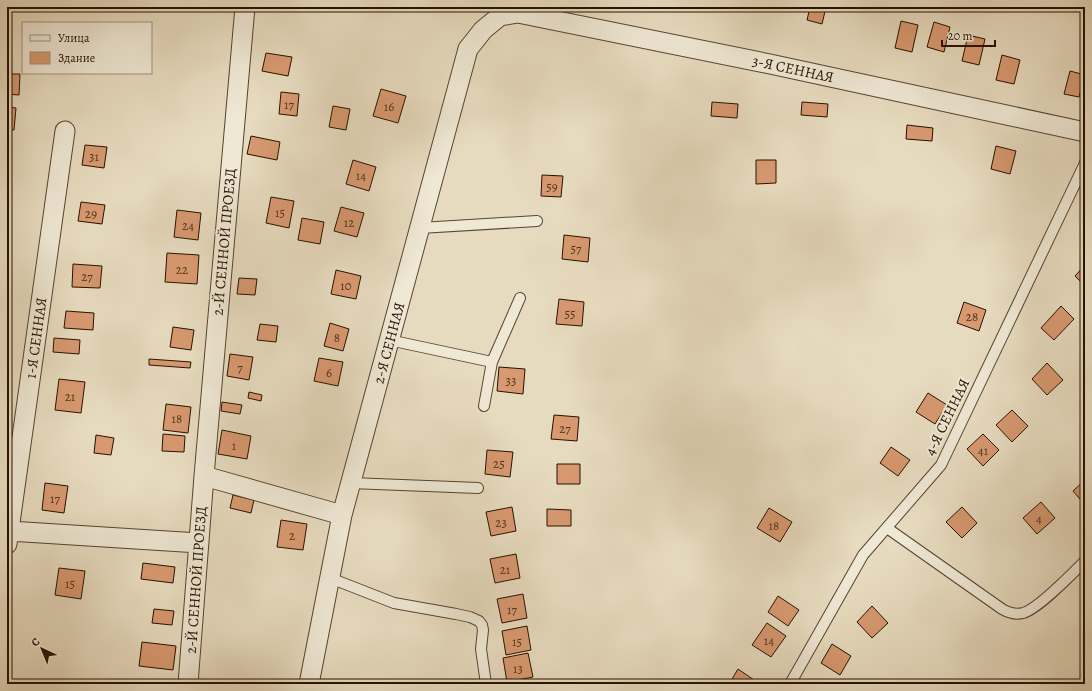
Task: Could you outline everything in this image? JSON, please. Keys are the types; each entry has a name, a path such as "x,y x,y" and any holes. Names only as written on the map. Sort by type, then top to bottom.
{"street":[{"name":"2-Й СЕННОЙ ПРОЕЗД","path":"188,684 204,476 245,7"},
{"name":"3-Я СЕННАЯ","path":"501,12 526,14 778,65 1085,132"},
{"name":"2-Я СЕННАЯ","path":"309,684 342,515 468,49 483,30 501,12"},
{"name":"1-Я СЕННАЯ","path":"8,538 65,131"},
{"path":"204,476 342,515"},
{"path":"8,538 199,543"}],"lane":[{"name":"4-Я СЕННАЯ","path":"790,684 863,555 941,465 1085,164"},
{"path":"420,228 537,221"},
{"path":"484,406 492,362 520,298"},
{"path":"390,340 492,362"},
{"path":"351,483 478,488"},
{"path":"887,528 1002,609 1012,614 1023,614 1038,605 1085,561"},
{"path":"330,578 394,603 456,614 479,621 483,630 481,649 486,684"}],"building":[{"path":"810,7 826,7 822,24 807,20"},
{"path":"901,21 918,25 912,52 895,48"},
{"path":"934,22 950,27 944,52 927,47"},
{"path":"968,35 985,39 979,65 962,61"},
{"path":"266,53 292,57 288,76 262,71"},
{"path":"1002,55 1020,60 1014,84 996,80"},
{"path":"1070,71 1085,75 1079,97 1064,94"},
{"path":"7,74 20,74 19,95 7,94"},
{"path":"381,89 406,96 398,123 373,116"},
{"path":"281,92 299,94 297,116 279,114"},
{"path":"712,102 738,104 737,118 711,116"},
{"path":"802,102 828,104 827,117 801,115"},
{"path":"333,106 350,109 346,130 329,127"},
{"path":"7,107 16,108 14,130 7,130"},
{"path":"907,125 933,128 932,141 906,139"},
{"path":"251,136 280,142 277,160 247,154"},
{"path":"85,145 107,147 104,168 82,165"},
{"path":"996,146 1016,151 1010,174 991,169"},
{"path":"353,160 376,167 369,191 346,184"},
{"path":"756,160 776,160 776,183 756,184"},
{"path":"542,175 563,176 561,197 541,196"},
{"path":"271,197 294,201 289,228 266,223"},
{"path":"81,202 105,205 102,224 78,221"},
{"path":"341,207 364,213 357,237 334,231"},
{"path":"177,210 201,213 198,240 174,237"},
{"path":"302,218 324,222 320,244 298,240"},
{"path":"564,235 590,238 588,262 562,259"},
{"path":"167,253 199,255 197,284 165,282"},
{"path":"73,264 102,266 100,288 72,287"},
{"path":"1085,265 1085,286 1075,276"},
{"path":"336,270 361,276 356,299 331,294"},
{"path":"239,278 257,279 255,295 237,294"},
{"path":"559,299 584,302 582,326 556,324"},
{"path":"964,302 986,310 979,331 957,323"},
{"path":"1061,306 1074,319 1054,340 1041,328"},
{"path":"66,311 94,313 93,330 64,328"},
{"path":"330,323 349,329 343,351 324,346"},
{"path":"260,324 278,326 276,342 257,340"},
{"path":"173,327 194,330 191,350 170,347"},
{"path":"54,338 80,340 79,354 53,352"},
{"path":"230,354 253,357 249,380 227,376"},
{"path":"319,358 343,362 338,386 314,381"},
{"path":"149,359 191,362 190,368 149,365"},
{"path":"1047,363 1063,380 1047,395 1032,379"},
{"path":"499,367 525,369 523,394 497,391"},
{"path":"59,379 85,382 81,413 55,410"},
{"path":"249,392 262,395 261,401 248,398"},
{"path":"928,393 947,405 935,424 916,412"},
{"path":"222,402 242,405 240,414 221,411"},
{"path":"166,404 191,407 188,433 163,430"},
{"path":"1012,410 1028,426 1012,442 996,425"},
{"path":"554,415 579,417 577,441 551,439"},
{"path":"222,430 251,436 247,459 218,454"},
{"path":"163,434 185,436 184,452 162,451"},
{"path":"983,434 999,450 983,466 967,449"},
{"path":"96,435 114,438 111,455 94,453"},
{"path":"891,447 910,460 898,476 880,463"},
{"path":"487,450 513,452 510,477 485,474"},
{"path":"557,464 580,464 580,484 557,484"},
{"path":"1085,480 1085,505 1073,491"},
{"path":"45,483 68,486 64,513 42,510"},
{"path":"233,495 254,500 251,513 230,508"},
{"path":"1041,502 1055,518 1037,534 1023,518"},
{"path":"512,507 516,531 491,536 486,512"},
{"path":"962,507 977,523 962,538 946,522"},
{"path":"769,508 792,522 780,542 757,528"},
{"path":"547,509 571,510 571,526 547,526"},
{"path":"281,520 307,524 303,550 277,547"},
{"path":"516,554 520,578 495,583 490,559"},
{"path":"143,563 175,567 173,583 141,579"},
{"path":"59,568 85,571 81,599 55,595"},
{"path":"523,594 527,618 502,623 497,599"},
{"path":"778,596 799,610 788,626 768,612"},
{"path":"872,606 888,623 872,638 857,622"},
{"path":"154,609 174,611 172,625 152,623"},
{"path":"767,623 786,636 771,657 752,645"},
{"path":"527,626 531,650 506,655 502,631"},
{"path":"142,642 176,646 173,670 139,666"},
{"path":"832,644 851,656 840,675 821,663"},
{"path":"528,653 533,677 507,682 503,658"},
{"path":"738,669 757,682 756,684 729,684"}]}
